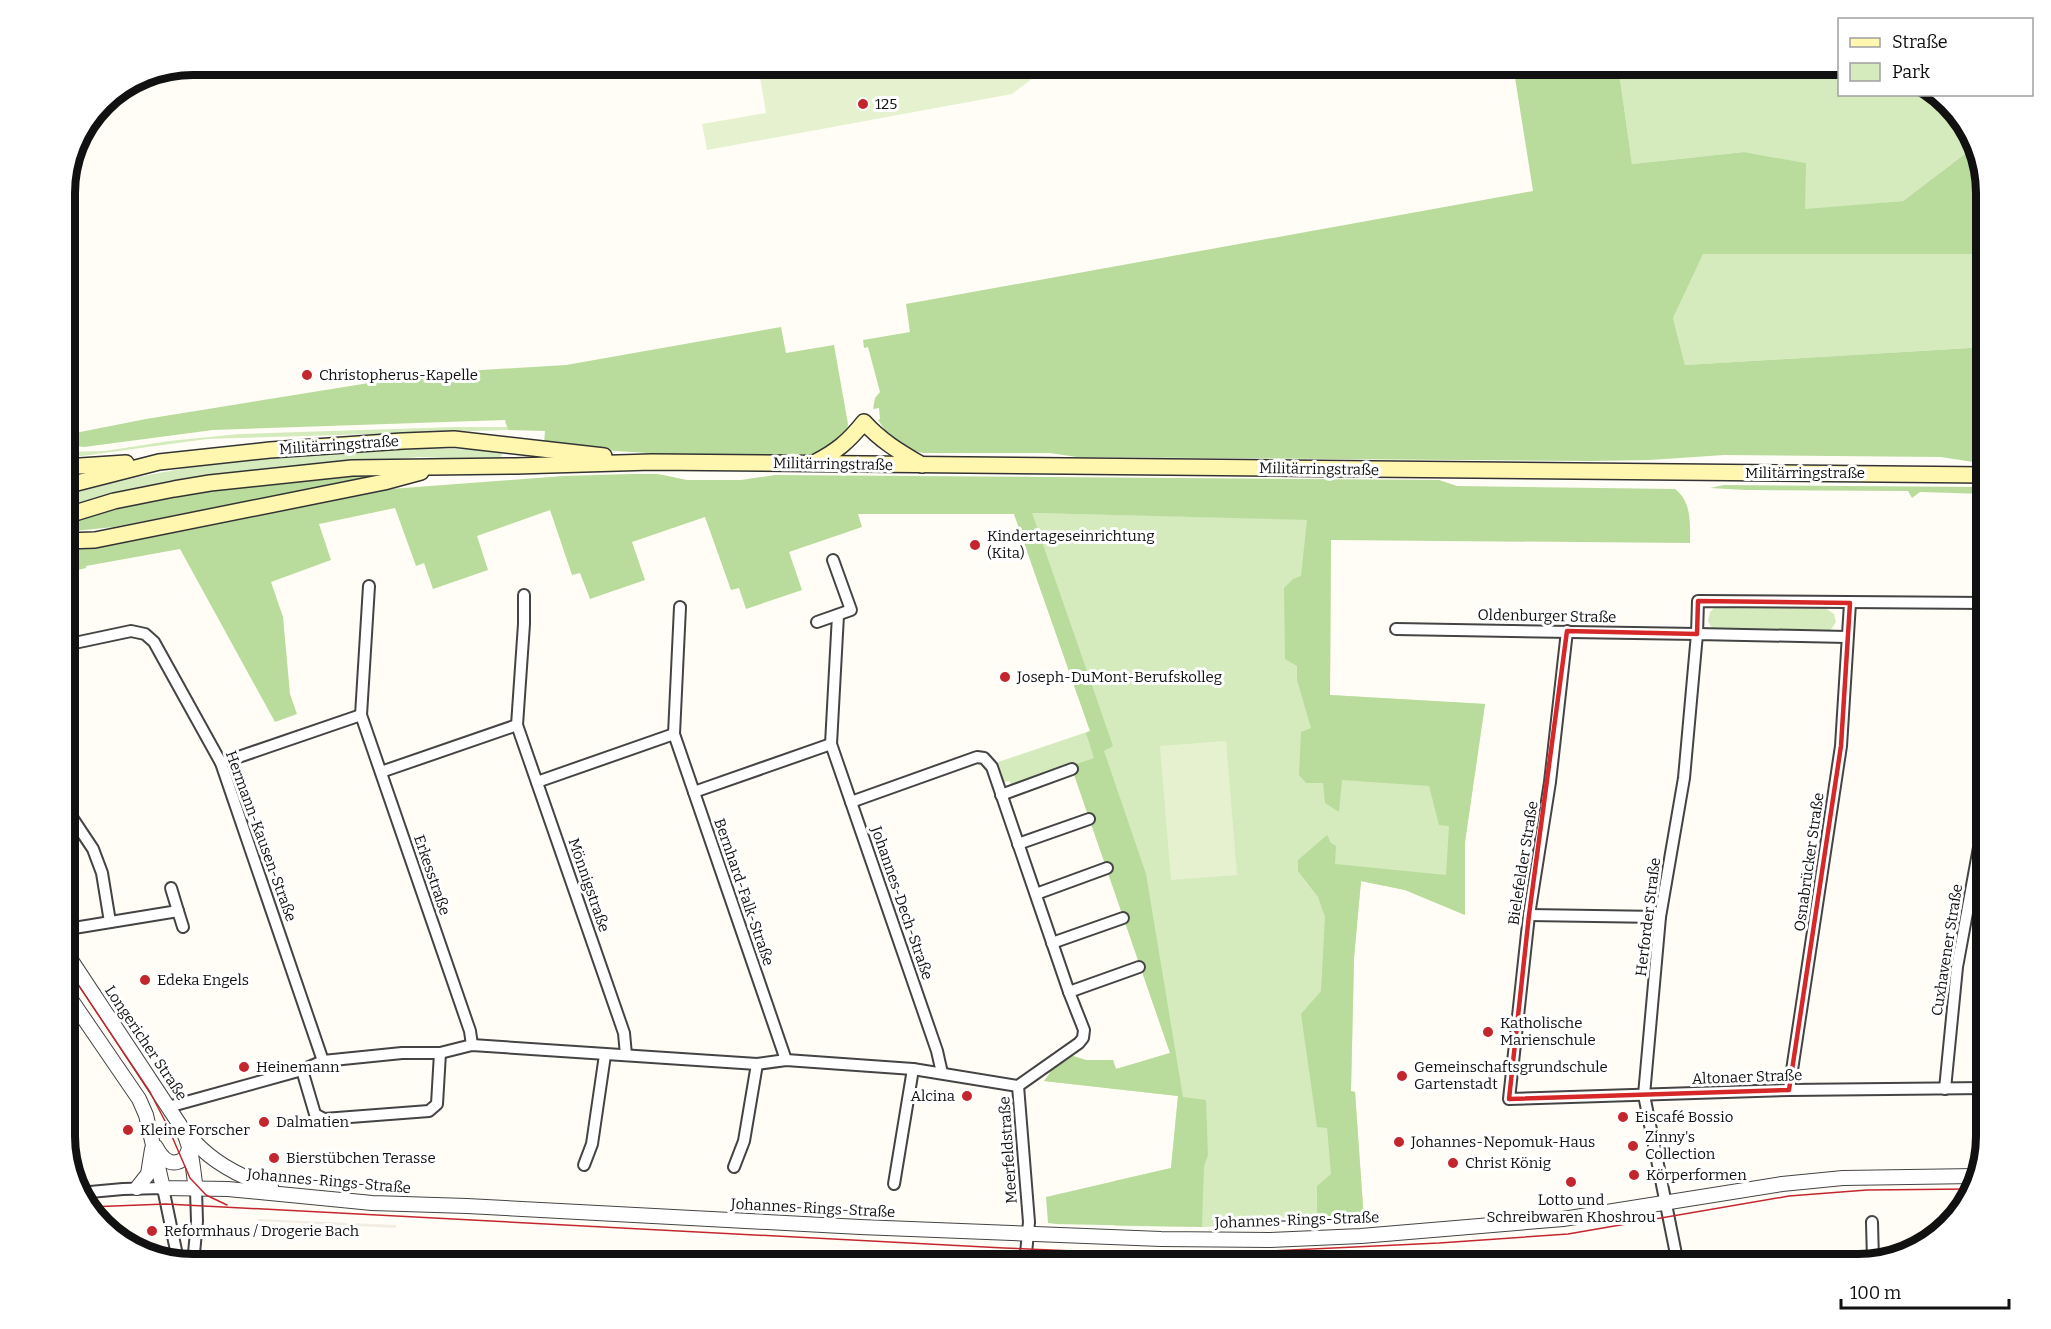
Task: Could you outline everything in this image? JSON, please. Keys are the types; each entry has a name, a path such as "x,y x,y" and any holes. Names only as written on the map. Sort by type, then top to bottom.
{"main road":[{"path":"812,464 849,441 864,422 889,445 922,465"},
{"name":"Militärringstraße","path":"75,483 159,462 270,450 454,439 516,444 652,462"},
{"path":"516,444 516,466"},
{"path":"75,466 159,462"},
{"name":"Militärringstraße","path":"75,513 114,501 210,483 352,468 445,466 652,462 1976,475"},
{"path":"75,541 95,540 384,482 445,466"}],"street":[{"name":"Johannes-Dech-Straße","path":"833,560 851,610 838,615 831,744 937,1051 942,1073"},
{"name":"Erkesstraße","path":"369,586 361,715 470,1031 472,1045"},
{"name":"Mönnigstraße","path":"524,595 517,725 624,1033 626,1055"},
{"path":"1697,634 1698,601 1976,603"},
{"path":"1847,637 1850,603"},
{"name":"Bernhard-Falk-Straße","path":"680,606 674,734 786,1060"},
{"path":"816,622 838,615"},
{"name":"Oldenburger Straße","path":"1396,629 1847,637"},
{"name":"Bielefelder Straße","path":"1509,1099 1529,915 1550,782 1567,631"},
{"name":"Hermann-Kausen-Straße","path":"75,643 131,632 145,634 154,642 221,764 323,1061"},
{"name":"Herforder Straße","path":"1676,1254 1644,1095 1660,917 1684,778 1697,634"},
{"name":"Osnabrücker Straße","path":"1789,1090 1841,746 1847,637"},
{"path":"221,764 361,715"},
{"path":"381,772 517,725"},
{"path":"537,782 674,734"},
{"path":"694,792 831,744"},
{"name":"Meerfeldstraße","path":"850,801 977,758 984,758 992,767 1084,1030 1083,1038 1073,1048 1018,1086 1029,1222 1026,1254"},
{"path":"1001,795 1072,770"},
{"path":"1018,844 1089,819"},
{"path":"75,822 93,849 102,873 110,922"},
{"name":"Cuxhavener Straße","path":"1945,1089 1957,967 1976,864"},
{"path":"1036,894 1107,868"},
{"path":"171,888 183,927"},
{"path":"75,928 178,911"},
{"path":"1529,915 1660,917"},
{"path":"1052,943 1123,918"},
{"name":"Longericher Straße","path":"75,966 180,1125 190,1147 196,1190 197,1221 194,1254"},
{"path":"1069,992 1139,967"},
{"path":"75,1006 139,1099 152,1139 177,1253"},
{"path":"168,1107 302,1070 323,1061 402,1053 440,1053 472,1045 757,1064 786,1060 913,1069 1018,1086"},
{"path":"302,1070 315,1114 324,1119 429,1111 437,1104 440,1053"},
{"path":"584,1165 592,1144 605,1055"},
{"path":"734,1167 744,1141 757,1064"},
{"path":"894,1184 913,1069"},
{"name":"Altonaer Straße","path":"1509,1099 1789,1090 1976,1088"},
{"path":"180,1125 196,1145 221,1164 248,1180 293,1194"},
{"path":"152,1139 167,1162 181,1161 190,1147"},
{"path":"137,1188 148,1174 152,1139"},
{"name":"Johannes-Rings-Straße","path":"163,1188 228,1189 372,1203 674,1218 1181,1240 1270,1240 1361,1236 1563,1219 1782,1184 1843,1178 1969,1176"},
{"path":"90,1192 163,1188"},
{"path":"1872,1222 1873,1253"}],"highlighted area":[{"path":"1698,601 1850,603 1841,746 1789,1090 1509,1099 1529,915 1567,631 1697,634"}],"green space":[{"name":"125","path":"760,75 1037,75 1012,94 707,150 702,124 766,113"},
{"path":"1515,75 1619,75 1632,164 1744,152 1806,163 1805,209 1903,201 1968,151 1975,178 1976,254 1703,254 1673,318 1685,365 1976,348 1976,462 1941,457 1724,455 1589,461 1077,457 1050,453 924,453 909,449 897,442 878,420 880,419 879,408 873,409 875,398 880,392 868,347 864,348 863,340 910,332 906,304 1533,191"},
{"path":"1619,75 1838,75 1838,96 1925,96 1947,115 1968,151 1903,201 1805,210 1805,163 1744,152 1632,164"},
{"path":"1702,254 1976,254 1976,348 1685,365 1673,318"},
{"path":"781,327 786,353 834,345 848,424 845,442 815,455 663,454 585,449 544,443 545,431 508,430 505,420 213,430 84,447 75,446 75,433 146,419 431,373 566,365"},
{"path":"455,427 507,427 508,430 207,439 75,456 75,452 105,451 169,441 239,434"},
{"path":"416,447 499,451 502,455 496,460 419,457 235,473 172,482 75,505 75,493 150,475 239,461"},
{"path":"382,473 382,475 114,527 75,531 75,521 143,503 302,480"},
{"path":"658,474 687,480 741,480 775,475 1439,480 1457,486 1675,489 1685,500 1687,507 1690,521 1690,543 1331,540 1330,695 1485,704 1465,842 1465,915 1405,890 1361,881 1354,958 1351,1091 1355,1092 1364,1221 1317,1223 1317,1186 1331,1174 1327,1128 1317,1127 1301,1014 1321,991 1325,917 1318,897 1298,871 1298,860 1327,835 1331,843 1336,846 1335,864 1446,875 1449,826 1439,825 1429,786 1342,780 1339,812 1325,803 1323,783 1306,783 1299,775 1301,732 1311,728 1297,680 1297,666 1285,659 1284,588 1293,579 1301,576 1307,520 1032,513 1113,746 1104,751 1146,874 1183,1097 1206,1100 1208,1155 1204,1166 1202,1227 1056,1224 1048,1223 1046,1197 1171,1168 1178,1096 1044,1081 1052,1070 1073,1056 1086,1060 1113,1060 1116,1069 1170,1053 1071,766 1094,758 1086,733 1090,731 1014,514 858,514 862,527 789,552 802,590 746,609 739,588 731,590 705,517 632,542 645,580 590,599 580,573 572,575 550,510 477,536 488,570 433,589 424,563 416,566 395,508 319,524 331,560 271,582 283,617 290,694 297,714 275,722 180,549 86,566 86,568 75,571 75,549 101,547 390,489 563,476"},
{"path":"1724,485 1976,487 1976,494 1920,492 1912,498 1908,491 1710,488"},
{"path":"1014,514 1331,520 1330,695 1485,704 1465,842 1465,915 1405,890 1361,881 1354,958 1351,1091 1355,1092 1364,1221 1202,1227 1115,1226 1114,1181 1171,1168 1178,1096 1044,1081 1052,1070 1073,1056 1086,1060 1113,1060 1116,1069 1170,1053 1074,773 1012,786 1009,781 1004,782 998,762 1090,731"},
{"path":"1714,608 1825,608 1834,614 1836,622 1830,631 1714,632 1708,621 1710,612"},
{"path":"1226,741 1237,875 1171,880 1160,746"},
{"path":"1442,1252 1442,1254 1410,1254"}],"shaded area":[{"path":"258,1219 396,1225 396,1228 258,1221"}],"tram line":[{"path":"75,980 150,1092 190,1178 206,1195 227,1205"},
{"path":"1203,1254 1439,1243 1568,1234 1789,1196 1867,1190 1963,1189"},
{"path":"98,1207 166,1204 1004,1248 1203,1254"}],"place":[{"name":"125","path":"863,104"},
{"name":"Christopherus-Kapelle","path":"307,375"},
{"name":"Kindertageseinrichtung (Kita)","path":"975,545"},
{"name":"Joseph-DuMont-Berufskolleg","path":"1005,677"},
{"name":"Edeka Engels","path":"145,980"},
{"name":"Katholische Marienschule","path":"1488,1032"},
{"name":"Heinemann","path":"244,1067"},
{"name":"Gemeinschaftsgrundschule Gartenstadt","path":"1402,1076"},
{"name":"Alcina","path":"967,1096"},
{"name":"Eiscafé Bossio","path":"1623,1117"},
{"name":"Dalmatien","path":"264,1122"},
{"name":"Kleine Forscher","path":"128,1130"},
{"name":"Johannes-Nepomuk-Haus","path":"1399,1142"},
{"name":"Zinny's Collection","path":"1633,1146"},
{"name":"Bierstübchen Terasse","path":"274,1158"},
{"name":"Christ König","path":"1453,1163"},
{"name":"Körperformen","path":"1634,1175"},
{"name":"Lotto und Schreibwaren Khoshrou","path":"1571,1182"},
{"name":"Reformhaus / Drogerie Bach","path":"152,1231"}]}
